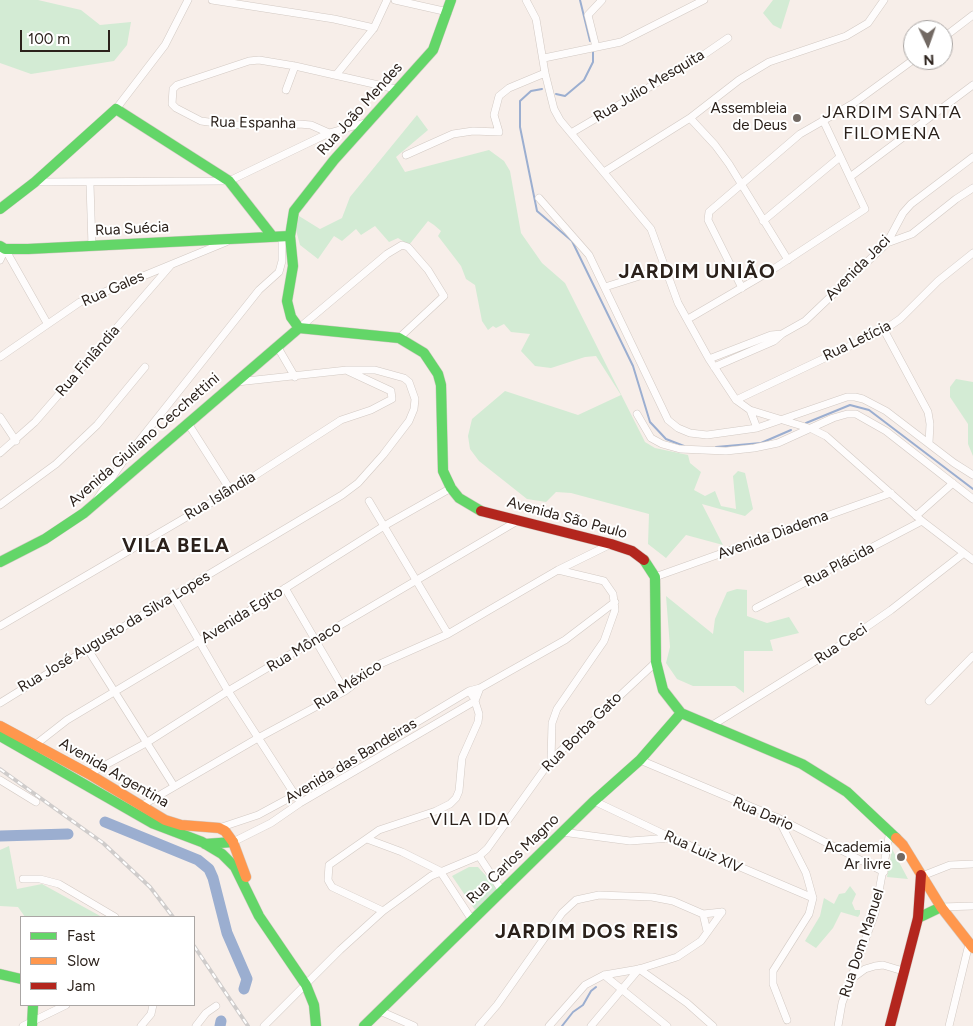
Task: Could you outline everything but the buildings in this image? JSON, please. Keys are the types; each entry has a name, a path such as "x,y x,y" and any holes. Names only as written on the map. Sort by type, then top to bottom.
{"street":[{"path":"0,209 36,182 116,109 171,35 188,0"},
{"path":"212,0 334,19 374,28"},
{"path":"336,75 374,28 387,0"},
{"path":"395,0 448,12"},
{"name":"Rua João Mendes","path":"282,237 291,222 299,202 396,89 433,50 451,0"},
{"path":"526,0 536,19 545,73 554,109 570,133 651,229 678,303 709,359 736,400 750,410 812,429 839,446 919,519 973,560"},
{"path":"596,47 588,16 602,0"},
{"path":"604,172 690,118 739,80 769,62 846,36 868,23 884,0"},
{"path":"544,58 620,42 702,1"},
{"path":"953,30 973,15"},
{"name":"Rua Julio Mesquita","path":"570,133 683,67 728,38"},
{"name":"Rua Espanha","path":"295,66 248,61 176,85 172,89 172,104 200,121 231,125 311,125 329,132"},
{"path":"286,90 295,66 396,89"},
{"path":"742,288 708,220 709,212 800,134 854,103 903,67"},
{"path":"406,155 453,134 473,131 499,132 494,114 500,96 509,88 545,73"},
{"path":"850,177 973,85"},
{"path":"116,109 229,181 282,237 293,266 287,301 288,311 299,328 387,254 402,245 408,247 428,270 444,296 399,338"},
{"path":"690,118 716,145 788,260"},
{"path":"688,319 788,260 865,208 823,120"},
{"path":"36,182 90,184 229,181 329,132 368,122"},
{"path":"763,221 840,157"},
{"name":"Avenida Jaci","path":"714,367 774,341 782,334 805,321 887,243 903,213 911,204 973,157"},
{"path":"90,184 92,246"},
{"path":"887,243 912,234 973,188"},
{"path":"539,198 580,242 605,287 668,420 690,433 706,435 757,428 847,397 855,397 886,411 973,475"},
{"path":"95,504 99,494 124,460 259,290 279,272 282,261 282,237"},
{"name":"Rua Suécia","path":"3,248 92,246 282,237"},
{"name":"Rua Gales","path":"0,357 48,323 94,295 234,238"},
{"path":"0,260 3,248"},
{"path":"3,248 48,323"},
{"name":"Rua Letícia","path":"736,400 884,330 900,319 938,281 973,253"},
{"path":"964,261 973,262"},
{"name":"Rua Finlândia","path":"0,453 16,441 35,422 171,265"},
{"path":"605,287 665,268"},
{"name":"Avenida São Paulo","path":"299,328 316,331 367,333 399,338 424,353 438,374 442,397 441,454 443,471 450,488 468,505 484,512 632,551 643,559 655,577"},
{"name":"Avenida Giuliano Cecchettini","path":"0,562 66,526 95,504 299,328"},
{"path":"884,330 928,412 930,424 929,443"},
{"name":"Avenida Jaci","path":"709,359 771,335 782,334"},
{"path":"277,346 295,377"},
{"path":"0,505 56,464 96,425 145,367"},
{"name":"Rua José Augusto da Silva Lopes","path":"0,703 87,648 342,495 358,483 410,421 414,399 409,382 404,378 375,370 347,370 235,382"},
{"name":"Rua Islândia","path":"0,626 231,490 341,420 371,410 392,399 391,391 347,370"},
{"path":"750,410 757,428"},
{"path":"637,414 651,438 662,444 680,449 726,451 778,443 833,418 846,414 856,414 886,431 973,499"},
{"path":"0,417 16,441"},
{"path":"189,424 231,490"},
{"name":"Rua Plácida","path":"756,608 919,519 953,483"},
{"name":"Avenida Egito","path":"35,745 67,720 116,693 384,526 450,488"},
{"name":"Avenida Diadema","path":"655,577 891,493"},
{"path":"369,501 448,634"},
{"name":"Rua Mônaco","path":"89,774 146,743 228,691 519,520"},
{"name":"Rua México","path":"142,806 258,738 345,691 380,664 448,634 558,570 611,544"},
{"name":"Rua Ceci","path":"711,726 834,650 891,610 964,553"},
{"path":"551,760 552,723 558,709 604,641 613,620 615,602 612,591 601,580 558,570"},
{"path":"655,577 656,662 663,690 681,713 802,764 826,777 853,797 890,831 912,856 941,908 971,946 949,1026"},
{"path":"284,588 345,691"},
{"path":"173,596 228,691 300,803"},
{"name":"Avenida das Bandeiras","path":"219,828 258,814 295,795 469,691 480,688 565,640 615,602"},
{"path":"87,648 174,786"},
{"path":"929,701 973,656"},
{"name":"Rua Borba Gato","path":"479,856 493,841 551,760 656,662"},
{"path":"475,701 480,688"},
{"path":"383,911 335,889 328,880 328,869 332,861 386,827 436,810 450,804 456,798 459,791 462,758 478,722 479,714 475,701 469,691"},
{"name":"Avenida das Bandeiras","path":"233,842 271,823 300,803 475,701"},
{"name":"Rua Carlos Magno","path":"364,1026 562,832 640,760 681,713"},
{"name":"Avenida Argentina","path":"0,726 11,739 152,823 202,842"},
{"name":"Avenida Argentina","path":"11,739 35,745 89,774 165,820 181,825 219,828"},
{"path":"379,744 384,754"},
{"name":"Rua Dario","path":"640,760 778,818 884,872"},
{"path":"0,780 36,802"},
{"name":"Rua Luiz XIV","path":"594,802 672,838 813,898"},
{"path":"778,818 806,873 813,898 809,914 773,971 773,984 787,1020"},
{"path":"204,827 197,834 202,842 222,854 234,867 248,890"},
{"path":"219,828 225,831 233,842 248,890 259,916 306,985 314,1005 316,1026"},
{"name":"Rua Dom Manuel","path":"838,1026 842,1003 875,912 884,872 890,831"},
{"path":"562,832 630,841 672,838"},
{"path":"367,839 402,852 440,871 472,920"},
{"path":"202,842 233,842"},
{"path":"264,1026 340,950 383,911 440,871 479,856 502,891"},
{"path":"922,875 950,865 973,864"},
{"path":"890,1026 918,918 922,875"},
{"path":"22,879 40,879 59,884 113,916"},
{"path":"479,1026 497,1005 562,913 576,900 599,895 652,897 688,905 703,914 722,912 701,941 677,957 639,969 604,975 585,984 549,1026"},
{"path":"918,918 941,908 973,906"},
{"path":"703,914 707,931"},
{"path":"850,980 865,969 876,966 883,965 903,971"},
{"path":"591,1026 639,969"},
{"path":"639,969 687,1003 713,1026"},
{"path":"0,974 20,979"},
{"path":"604,975 664,1025"},
{"path":"610,1002 623,997 633,998"},
{"path":"33,1006 33,1023"},
{"path":"23,1026 33,1023 64,1006"},
{"path":"141,1026 151,1014 153,1006"},
{"path":"196,1026 206,1013 216,1006"},
{"path":"380,1011 414,1026"}],"green space":[{"path":"0,0 38,0 81,10 100,25 131,22 127,45 114,61 31,74 0,63"},
{"path":"773,0 790,0 781,29 773,25 763,13"},
{"path":"417,115 428,130 396,157 405,172 489,150 504,161 510,171 521,233 542,263 565,283 645,442 655,448 688,455 690,463 701,472 694,490 705,496 715,491 721,506 736,509 733,476 738,471 745,473 753,509 745,516 702,504 723,545 686,535 666,558 648,544 649,514 571,493 556,492 546,502 527,499 479,461 470,449 468,436 472,419 505,391 578,415 621,395 596,356 585,357 551,368 535,366 521,351 530,334 511,332 504,324 496,328 493,326 488,330 482,321 475,285 466,279 461,266 438,236 441,231 434,225 428,221 409,245 398,238 389,242 375,226 361,235 356,229 342,241 334,236 318,259 300,245 296,230 299,216 320,229 342,218 350,197"},
{"path":"956,379 973,382 973,456 968,444 968,424 950,397 950,387"},
{"path":"737,589 747,590 747,616 767,623 789,617 799,633 770,640 773,651 744,651 744,693 735,686 693,686 677,679 666,663 670,647 666,596 713,634 715,619 727,592"},
{"path":"9,846 17,889 42,884 100,916 24,916 18,907 0,906 0,850"},
{"path":"892,849 908,879 887,877"},
{"path":"469,867 478,867 495,886 496,893 475,910 452,876"},
{"path":"850,886 856,894 852,903 855,910 860,910 858,917 841,912 833,928 816,948 805,941 820,916 824,898 834,904 839,894 845,893"}],"waterway":[{"path":"580,0 590,41"},
{"path":"556,94 565,96 584,80 593,62 593,51"},
{"path":"542,89 531,91 520,101 520,127 537,211 572,241 633,366 650,422 666,439 684,446"},
{"path":"806,423 850,405 869,410 973,489"},
{"path":"716,447 761,443 791,430"},
{"path":"105,822 198,860 209,869 227,933 247,979 244,989"},
{"path":"0,836 68,834"},
{"path":"562,1026 573,1012 583,1005 591,991 596,987"},
{"path":"220,1026 221,1021"}],"railway":[{"path":"0,769 103,843 150,887 172,916"},
{"path":"195,947 248,1026"}],"traffic: fast":[{"path":"451,0 433,50 334,160 294,211 290,236 293,266 287,301 291,317 299,328 399,338 424,353 438,374 441,385 443,471 451,488 459,498 481,511"},
{"path":"0,209 35,182 116,109 229,181 273,237"},
{"path":"0,246 5,249 28,249 290,236"},
{"path":"0,562 45,539 84,513 299,328"},
{"path":"644,560 655,577 656,662 663,690 681,713 802,764 847,792 896,838"},
{"path":"364,1026 594,801 640,760 681,713"},
{"path":"0,736 152,823 202,842 222,854 235,867 259,916 306,985 314,1005 316,1026"},
{"path":"205,844 233,842"},
{"path":"918,918 941,907"},
{"path":"0,974 20,979"},
{"path":"32,1026 33,1006"}],"traffic: slow":[{"path":"0,726 89,774 165,820 181,825 219,828 225,831 233,842 246,877"},
{"path":"896,838 903,845 941,907 973,948"}],"traffic: jam":[{"path":"481,511 611,544 632,551 644,560"},
{"path":"890,1026 918,918 921,875"}],"place":[{"name":"Assembleia de Deus","path":"797,118"},
{"name":"Academia Ar livre","path":"901,857"}],"district":[{"name":"JARDIM SANTA FILOMENA","path":"892,123"},
{"name":"JARDIM UNIÃO","path":"697,272"},
{"name":"VILA BELA","path":"176,546"},
{"name":"VILA IDA","path":"470,820"},
{"name":"JARDIM DOS REIS","path":"587,932"}]}
